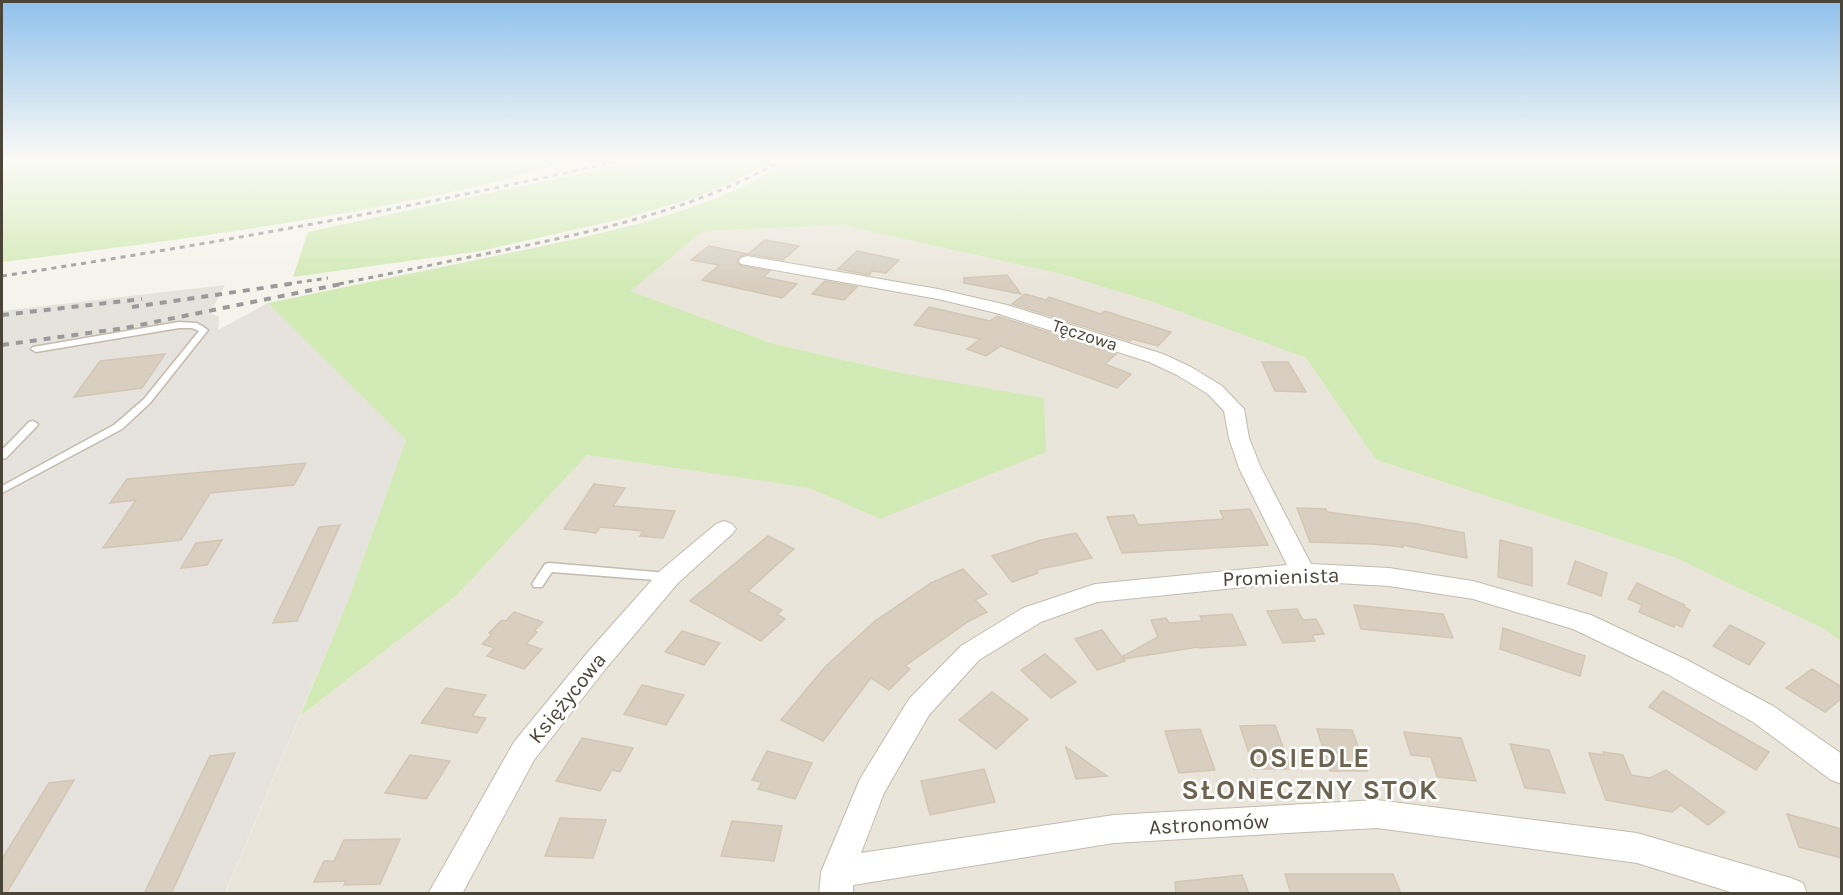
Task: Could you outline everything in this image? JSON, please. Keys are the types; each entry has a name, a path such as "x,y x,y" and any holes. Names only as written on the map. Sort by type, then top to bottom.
{"street":[{"name":"Tęczowa","path":"747,261 927,292 1001,309 1156,358 1184,371 1215,390 1234,409 1239,438 1251,468 1303,572"},
{"name":"Księżycowa","path":"444,894 524,751 597,660 669,577 724,529"},
{"name":"Promienista","path":"836,883 871,788 919,707 970,653 1032,615 1095,593 1303,572 1389,577 1473,590 1582,622 1677,668 1763,714 1842,771"},
{"name":"Astronomów","path":"836,883 1114,829 1377,814 1637,848 1791,894"}],"lane":[{"path":"2,490 118,427 147,401 204,330 194,325 179,325 36,349"},
{"path":"2,456 33,424"},
{"path":"538,584 549,567 669,577"}],"shaded area":[{"path":"841,225 1061,274 1153,302 1306,358 1376,460 1676,558 1826,630 1841,642 1841,893 225,894 300,716 456,596 587,455 809,488 880,519 906,374 774,344 629,291 702,231"},
{"path":"225,285 210,313 219,317 218,330 268,303 406,440 347,603 225,893 2,893 2,311"}],"green space":[{"path":"2,200 413,200 178,239 2,262"},
{"path":"458,200 689,200 621,219 480,251 293,277 308,232"},
{"path":"710,200 1841,200 1841,642 1826,630 1676,558 1376,460 1306,358 1153,302 1061,274 841,225 703,231 630,291 774,344 906,374 1044,398 1046,452 880,519 809,488 587,455 456,596 300,716 347,603 406,440 268,303 580,238"}],"building":[{"path":"765,240 799,246 783,260 747,254 739,257 737,262 741,266 770,271 763,277 797,284 782,298 702,280 719,265 691,260 709,246 748,254"},
{"path":"857,251 899,260 886,273 872,271 869,275 838,269"},
{"path":"1007,275 1021,294 964,283 964,278"},
{"path":"825,281 857,287 844,300 812,294"},
{"path":"1025,294 1046,300 1049,297 1101,314 1105,311 1171,332 1158,346 1132,339 1130,341 1012,304"},
{"path":"929,307 990,321 997,316 1116,354 1105,364 1131,374 1117,388 1001,346 986,356 967,349 980,339 914,325"},
{"path":"165,354 142,388 74,397 100,361"},
{"path":"1262,362 1288,362 1306,392 1275,391"},
{"path":"306,463 294,485 210,493 181,540 103,548 136,500 110,503 127,479"},
{"path":"594,484 625,488 613,506 675,511 663,538 640,536 643,531 600,527 596,533 564,529"},
{"path":"1297,508 1326,509 1327,512 1418,524 1464,533 1467,558 1402,545 1403,547 1310,542"},
{"path":"1250,509 1268,545 1122,553 1107,517 1134,515 1138,525 1224,519 1220,511"},
{"path":"340,525 297,621 273,623 319,527"},
{"path":"1076,533 1092,558 1036,570 1038,573 1012,582 992,556 1041,540"},
{"path":"768,536 794,549 748,591 782,610 777,614 785,619 761,641 690,601"},
{"path":"222,540 207,565 181,568 196,543"},
{"path":"1500,540 1532,548 1532,586 1498,577"},
{"path":"1575,561 1607,573 1601,596 1568,584"},
{"path":"963,569 987,594 975,600 987,612 969,621 905,666 910,669 889,690 871,678 823,741 781,720 825,667 875,621 931,583"},
{"path":"1637,583 1685,605 1684,607 1690,610 1682,627 1675,624 1674,627 1639,612 1642,605 1628,599"},
{"path":"1354,605 1443,614 1453,638 1361,629"},
{"path":"1297,609 1303,620 1316,619 1324,634 1312,635 1315,641 1283,643 1267,611"},
{"path":"514,612 543,622 526,644 542,649 524,669 487,656 494,648 482,644 502,620 506,621"},
{"path":"1232,614 1246,645 1198,647 1124,659 1123,656 1158,637 1151,620 1166,618 1169,623 1202,621 1200,616"},
{"path":"1730,625 1765,643 1749,665 1713,646"},
{"path":"1503,628 1585,656 1580,676 1500,649"},
{"path":"1102,630 1125,661 1097,670 1075,639"},
{"path":"682,631 720,643 704,665 665,652"},
{"path":"1045,654 1076,682 1051,698 1021,670"},
{"path":"1812,669 1842,687 1842,698 1825,712 1786,688"},
{"path":"642,685 684,695 666,725 624,714"},
{"path":"446,688 486,695 472,716 486,718 477,733 421,723"},
{"path":"1663,691 1769,752 1756,770 1649,707"},
{"path":"992,692 1028,719 996,749 959,720"},
{"path":"1275,725 1291,769 1254,769 1240,726"},
{"path":"1200,729 1215,770 1179,773 1165,731"},
{"path":"1317,729 1352,730 1367,771 1330,771"},
{"path":"1404,732 1461,738 1476,781 1437,777 1431,757 1411,755"},
{"path":"582,738 633,748 620,772 612,770 600,791 556,781"},
{"path":"1510,744 1549,750 1565,793 1525,788"},
{"path":"1066,747 1107,776 1076,779"},
{"path":"767,751 812,763 795,799 758,789 762,782 752,780"},
{"path":"1603,752 1623,755 1631,775 1650,778 1666,770 1725,812 1708,825 1681,805 1672,812 1606,800 1589,753 1604,755"},
{"path":"235,753 171,894 144,894 210,756"},
{"path":"410,755 450,761 426,799 385,793"},
{"path":"984,769 995,802 930,815 921,781"},
{"path":"74,780 6,894 2,894 2,859 49,783"},
{"path":"1787,814 1842,829 1842,858 1799,847"},
{"path":"560,818 606,820 593,858 545,856"},
{"path":"732,821 782,826 774,861 721,856"},
{"path":"400,839 380,884 344,885 346,881 314,882 324,861 334,861 344,840"},
{"path":"1285,874 1393,874 1401,894 1291,894"},
{"path":"1242,875 1249,894 1176,894 1175,882"}],"railway":[{"path":"2,276 160,251 436,200"},
{"path":"339,284 619,224 696,200"},
{"path":"287,284 328,278"},
{"path":"132,307 297,283"},
{"path":"2,345 125,328 346,283"},
{"path":"2,315 142,299"}],"district":[{"name":"OSIEDLE SŁONECZNY STOK","path":"1310,773"}]}
